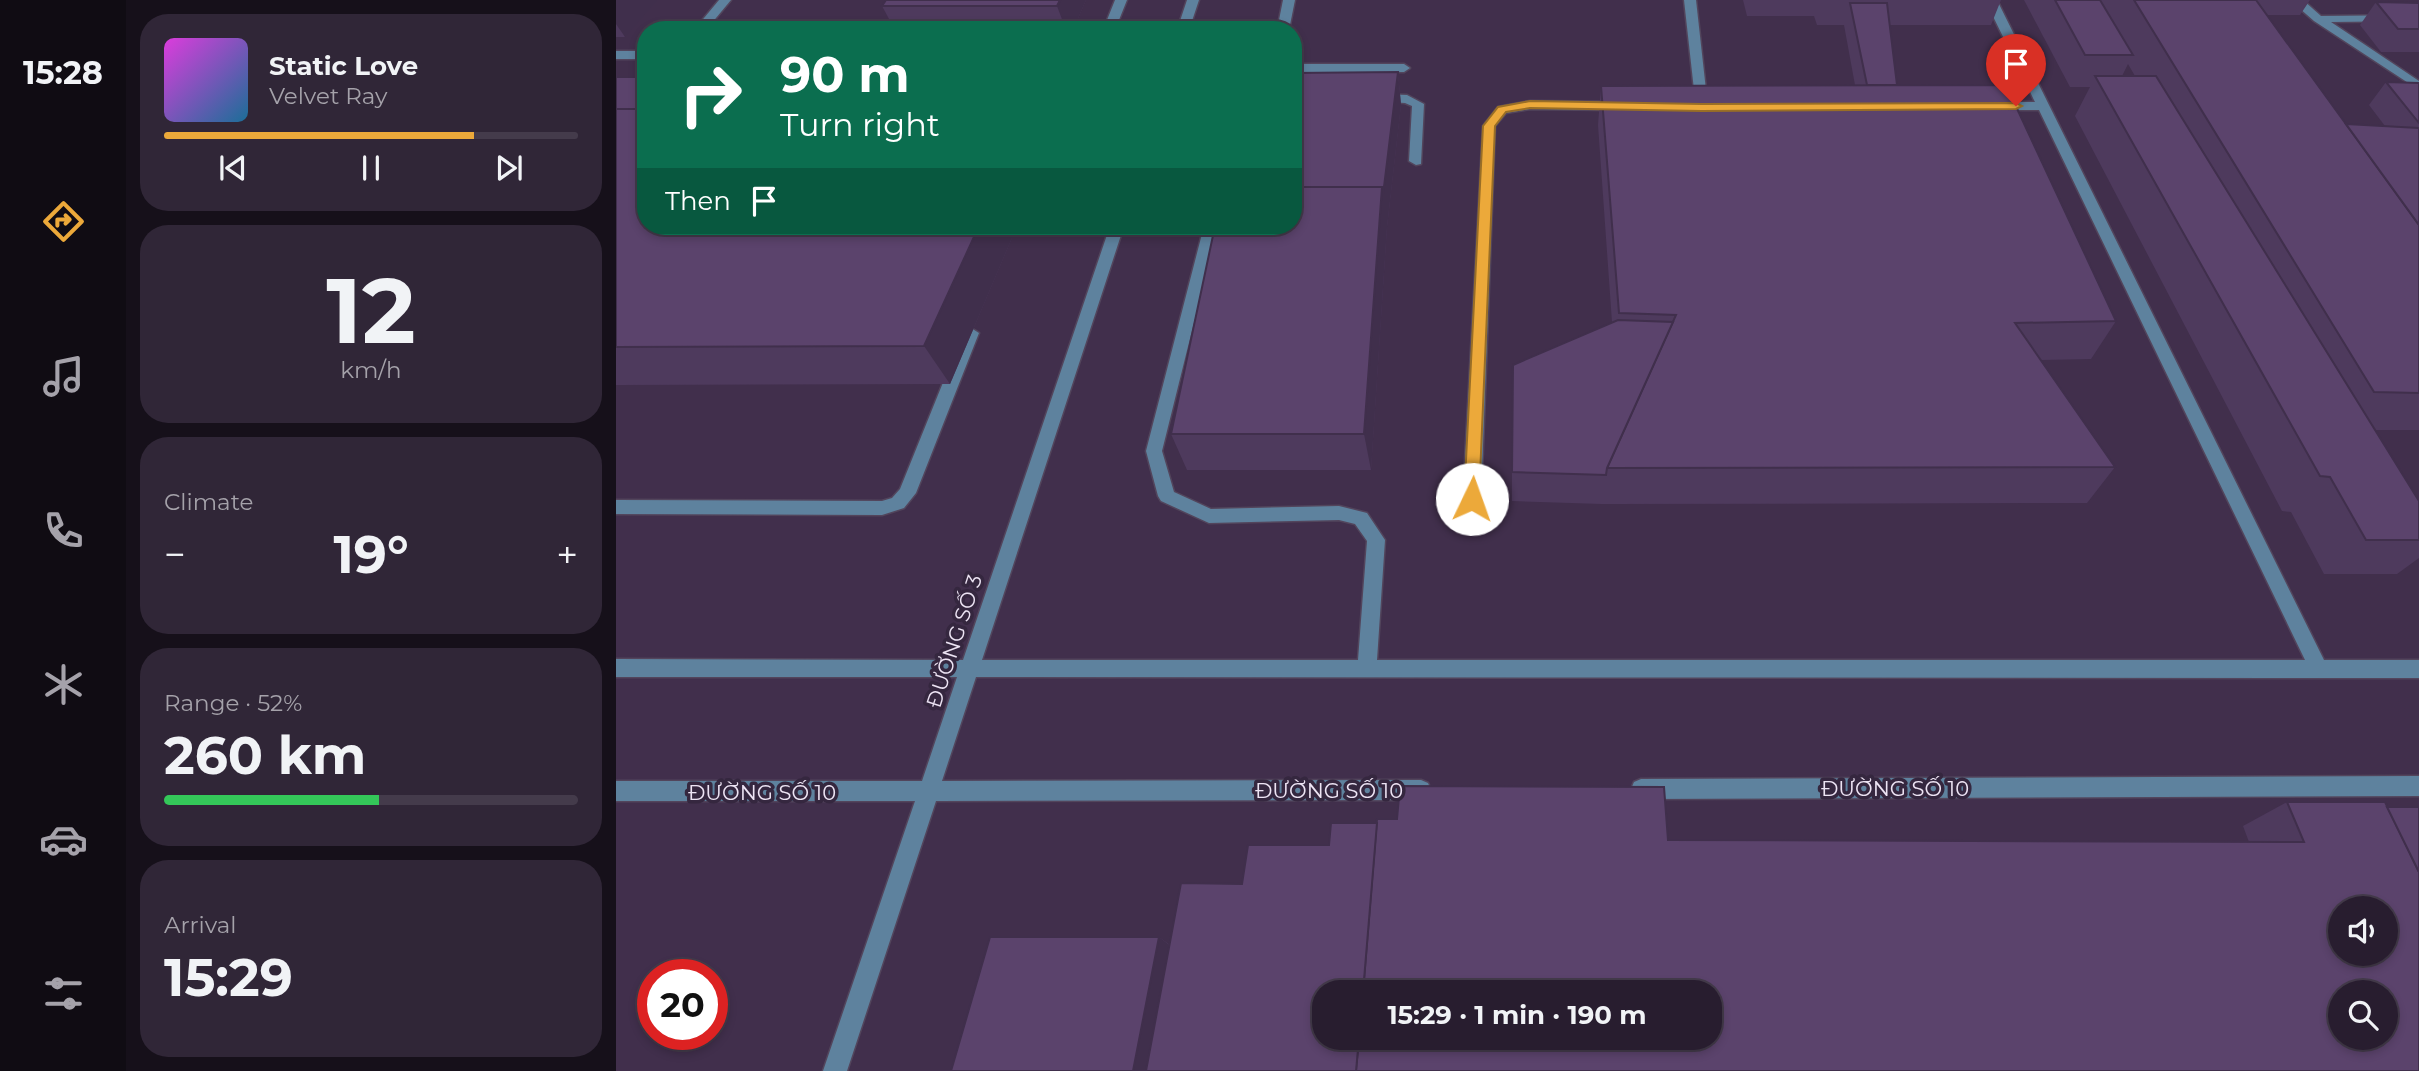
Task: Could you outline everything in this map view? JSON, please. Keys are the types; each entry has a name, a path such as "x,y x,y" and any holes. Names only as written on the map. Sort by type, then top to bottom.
{"street":[{"path":"708,21 725,0"},
{"path":"1113,21 1121,0"},
{"path":"1186,21 1193,0"},
{"path":"1285,21 1289,0"},
{"path":"1690,0 1703,108"},
{"path":"1991,0 2319,669"},
{"path":"2296,0 2318,19 2419,86"},
{"path":"2318,19 2419,18"},
{"path":"616,55 637,55"},
{"path":"1302,68 1404,68"},
{"path":"1368,98 1408,99 1418,104 1416,161"},
{"path":"1472,499 1489,126 1502,110 1530,105 1636,107"},
{"path":"1974,106 2042,106"},
{"name":"ĐƯỜNG SỐ 3","path":"835,1071 1114,235"},
{"path":"1209,235 1154,451 1167,496 1209,516 1339,513 1362,518 1376,540 1367,669"},
{"path":"616,508 882,508 898,503 907,493 978,315"},
{"path":"616,668 2419,669"},
{"name":"ĐƯỜNG SỐ 10","path":"1625,789 2419,786"},
{"name":"ĐƯỜNG SỐ 10","path":"616,791 1443,790"}],"shaded area":[{"path":"616,0 2419,0 2419,1071 616,1071"}],"building":[{"path":"886,0 1060,0 1057,6 882,6"},
{"path":"2055,0 2100,0 2133,55 2085,55"},
{"path":"2134,0 2256,0 2419,225 2419,393 2374,392"},
{"path":"2376,2 2419,3 2419,29 2398,29"},
{"path":"1850,3 1887,3 1897,85 1867,85"},
{"path":"1398,72 1383,195 1382,187 1302,187 1302,73"},
{"path":"2095,76 2156,76 2419,501 2419,540 2366,540 2330,477 2320,476"},
{"path":"616,77 637,77 637,109 616,109"},
{"path":"2386,82 2419,83 2419,123"},
{"path":"2006,85 2116,321 2015,323 2115,467 1607,468 1676,315 1619,313 1601,86"},
{"path":"616,109 637,109 637,235 975,235 924,346 616,347"},
{"path":"2346,124 2419,128 2419,225"},
{"path":"1302,187 1382,187 1364,434 1171,434 1213,235 1302,235"},
{"path":"1618,320 1673,322 1606,475 1512,472 1513,365"},
{"path":"1400,786 1664,787 1668,840 2304,842 2287,802 2385,802 2419,872 2419,1071 1356,1071 1358,1050 1722,1050 1722,980 1364,980 1377,819 1397,819"},
{"path":"2387,807 2419,807 2419,872"},
{"path":"1331,823 1377,823 1364,980 1312,980 1312,1050 1358,1050 1356,1071 1146,1071 1181,883 1242,884 1248,845 1329,845"},
{"path":"990,937 1159,937 1133,1071 951,1071"}],"route":[{"path":"1472,499 1489,126 1502,110 1530,105 1702,108 2016,106"}]}
